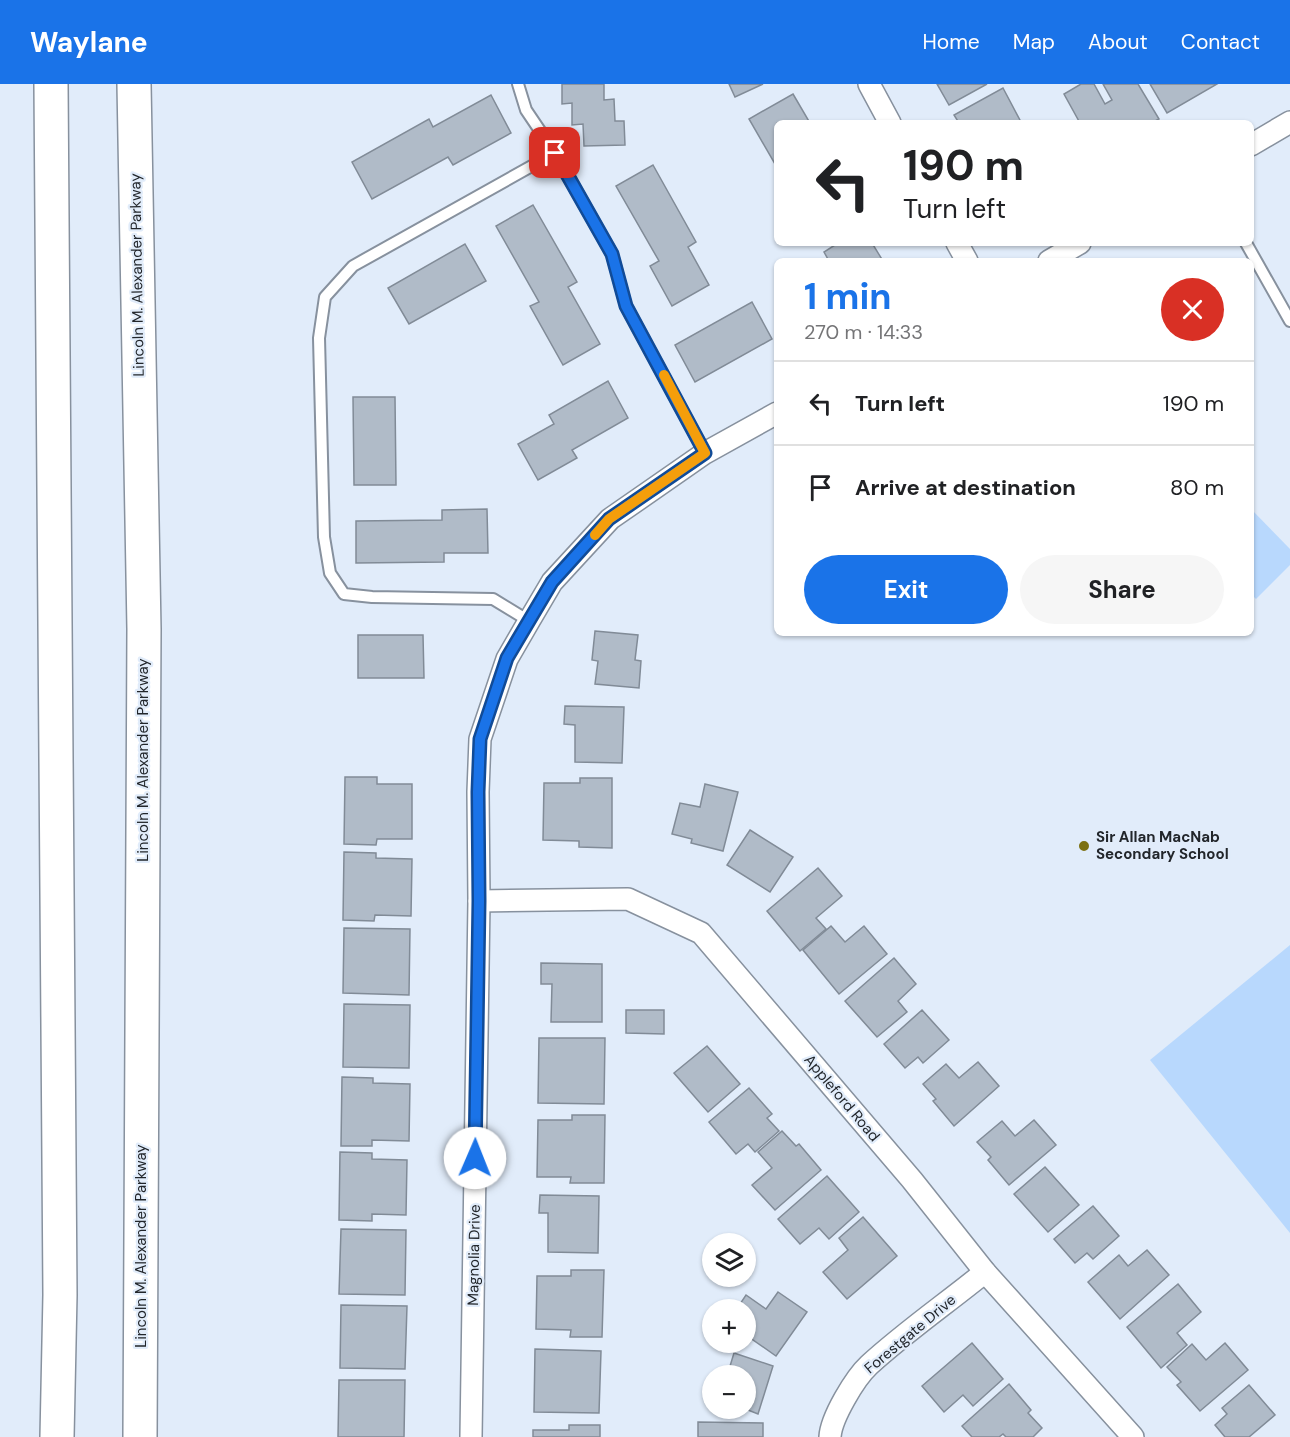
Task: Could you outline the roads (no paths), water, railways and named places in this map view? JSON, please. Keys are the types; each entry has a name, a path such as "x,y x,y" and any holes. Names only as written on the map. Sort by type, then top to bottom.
{"highway":[{"path":"51,84 60,1283 57,1437"},
{"name":"Lincoln M. Alexander Parkway","path":"134,84 144,629 140,1437"}],"street":[{"path":"869,84 888,120"},
{"path":"1254,143 1290,122"},
{"path":"1053,258 1075,246"},
{"name":"Magnolia Drive","path":"471,1437 480,739 507,658 552,582 609,519 705,453 774,415"},
{"name":"Appleford Road","path":"479,901 628,899 701,933 912,1180 985,1272 1133,1437"},
{"name":"Forestgate Drive","path":"830,1437 830,1429 849,1393 868,1366 985,1272"}],"lane":[{"path":"518,84 526,110 555,153 612,254 626,306 705,453"},
{"path":"529,621 493,599 372,597 344,594 330,573 324,537 319,338 325,297 353,266 555,153"},
{"path":"1248,246 1290,321"}],"place":[{"name":"Sir Allan MacNab Secondary School","path":"1084,846"}]}
